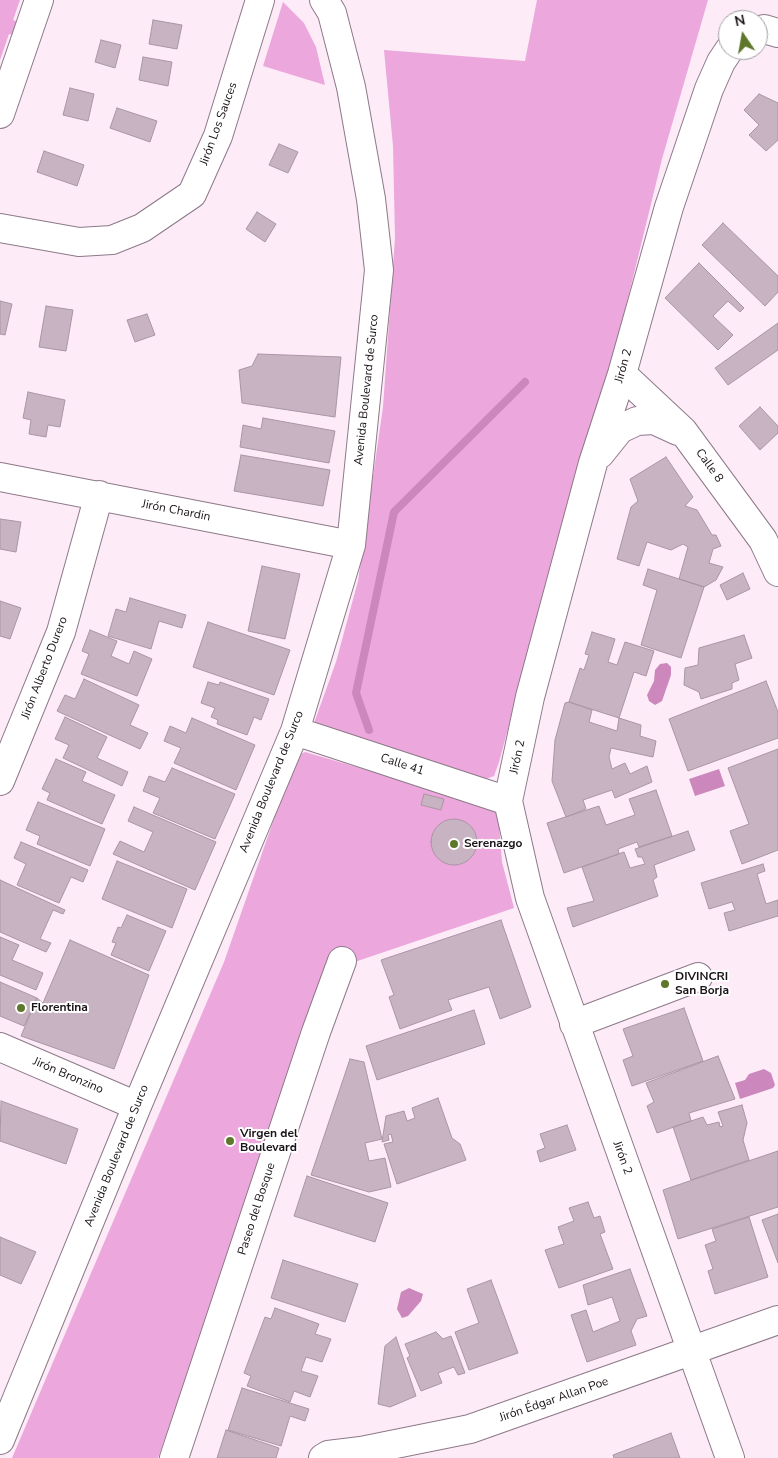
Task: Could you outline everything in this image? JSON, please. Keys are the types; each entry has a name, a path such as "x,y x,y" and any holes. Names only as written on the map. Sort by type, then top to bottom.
{"street":[{"path":"0,114 40,0"},
{"name":"Jirón Los Sauces","path":"0,228 79,242 112,240 142,228 192,194 218,136 260,0"},
{"name":"Avenida Boulevard de Surco","path":"0,1440 137,1106 295,731 351,546 379,270 371,199 351,88 332,14 324,0"},
{"name":"Jirón 2","path":"722,60 710,89 669,206 622,374 593,464 530,697 508,801 530,898 730,1458"},
{"name":"Calle 8","path":"622,374 685,434 763,540 778,572"},
{"path":"593,464 620,429 637,421 654,420 685,434"},
{"name":"Jirón Chardin","path":"0,477 351,546"},
{"name":"Jirón Alberto Durero","path":"0,780 61,632 99,495"},
{"name":"Calle 41","path":"295,731 508,801"},
{"name":"Paseo del Bosque","path":"174,1458 316,1032 342,961"},
{"path":"574,1024 698,977"},
{"name":"Jirón Bronzino","path":"0,1047 137,1106"},
{"name":"Jirón Édgar Allan Poe","path":"323,1458 328,1455 361,1451 470,1430 778,1320"}],"shaded area":[{"path":"0,0 20,0 13,20 22,23 17,36 9,34 0,60"},
{"path":"537,0 708,0 662,159 607,384 545,593 499,762 494,776 483,780 313,726 336,662 358,581 383,407 395,238 393,146 384,50 525,61"},
{"path":"283,2 304,23 316,47 325,85 263,66"},
{"path":"667,663 671,667 671,675 662,701 655,705 649,701 647,695 654,681 655,670 660,664"},
{"path":"305,752 494,807 501,812 499,824 502,862 514,908 328,971 158,1458 12,1458 224,962 296,756"},
{"path":"719,769 725,786 695,796 689,779"},
{"path":"764,1069 771,1073 775,1085 773,1088 740,1099 735,1083 745,1080 749,1074"},
{"path":"409,1288 423,1294 421,1301 408,1316 402,1318 397,1309 401,1292"}],"building":[{"path":"153,20 182,25 177,49 149,44"},
{"path":"101,40 121,45 115,68 95,62"},
{"path":"143,57 172,62 168,86 139,80"},
{"path":"70,88 94,94 88,121 63,115"},
{"path":"759,94 778,103 778,140 766,151 749,135 759,125 744,110"},
{"path":"117,108 157,121 150,142 110,128"},
{"path":"279,144 298,152 288,173 269,165"},
{"path":"44,151 84,165 77,186 37,172"},
{"path":"257,212 276,224 265,242 246,229"},
{"path":"723,223 778,276 778,292 765,306 702,245"},
{"path":"699,263 744,308 740,312 728,301 713,316 733,335 718,350 665,298"},
{"path":"0,301 12,304 5,335 0,334"},
{"path":"46,306 73,310 66,351 39,347"},
{"path":"147,314 155,335 135,342 127,320"},
{"path":"778,323 778,350 728,385 715,368"},
{"path":"258,354 341,357 335,417 242,403 239,370 252,366"},
{"path":"28,392 65,400 60,427 48,425 46,437 29,434 31,420 23,418"},
{"path":"760,407 778,426 778,433 760,450 739,426"},
{"path":"263,418 335,431 329,463 240,447 243,425 261,429"},
{"path":"241,455 330,470 323,506 234,491"},
{"path":"666,457 693,497 685,506 697,510 712,535 716,535 721,546 713,549 709,563 723,567 716,580 704,587 679,579 688,547 683,544 671,550 647,542 639,566 617,559 631,507 638,501 630,479"},
{"path":"0,519 21,522 16,552 0,549"},
{"path":"262,566 300,574 285,639 248,631"},
{"path":"648,569 704,587 681,658 641,645 657,590 643,585"},
{"path":"743,573 750,589 727,600 720,585"},
{"path":"130,598 186,615 182,628 159,621 151,649 108,636 116,609 126,612"},
{"path":"0,601 21,608 10,639 0,636"},
{"path":"208,622 290,650 274,695 193,667"},
{"path":"90,630 117,641 111,656 129,664 134,651 152,659 137,696 81,674 89,654 82,651"},
{"path":"592,632 615,639 608,662 617,665 625,642 654,651 646,676 634,672 619,718 569,702 580,668 584,670 589,655 585,654"},
{"path":"744,635 752,658 735,664 739,680 732,683 732,689 701,699 699,692 684,685 685,668 698,665 699,648"},
{"path":"84,679 139,705 130,725 148,733 140,749 57,711 65,695 75,699"},
{"path":"766,681 778,712 778,738 688,771 669,719"},
{"path":"208,682 219,685 220,682 269,699 261,720 254,717 247,735 217,724 218,720 211,717 215,708 201,703"},
{"path":"569,702 592,710 589,722 617,731 619,718 641,725 640,736 656,741 653,757 611,748 609,757 612,769 625,763 630,774 647,766 652,782 615,798 612,790 583,800 586,809 566,817 552,781 555,740 565,703"},
{"path":"65,717 107,737 97,758 128,772 122,786 63,758 69,745 55,739"},
{"path":"192,718 255,745 236,790 174,763 181,748 164,741 170,726 186,733"},
{"path":"778,749 778,850 742,864 730,831 749,824 728,768"},
{"path":"56,759 86,772 82,781 115,795 102,824 47,800 50,793 42,789"},
{"path":"172,768 235,794 215,839 153,813 160,798 143,791 149,776 165,782"},
{"path":"656,790 672,836 639,847 637,842 618,849 619,854 564,873 547,823 599,806 606,825 635,815 629,799"},
{"path":"424,794 444,799 441,810 421,805"},
{"path":"38,802 105,829 90,866 37,844 40,836 26,830"},
{"path":"134,807 216,842 195,890 113,854 120,841 144,852 153,832 128,821"},
{"name":"Serenazgo","path":"449,819 459,819 473,829 477,842 473,855 467,861 459,865 449,865 435,855 431,847 431,837 441,823"},
{"path":"688,831 695,850 654,865 657,877 653,880 658,896 573,927 567,908 594,901 582,867 624,852 630,868 645,864 642,857 638,857 635,849"},
{"path":"21,842 88,870 83,882 71,877 59,903 17,885 26,864 14,858"},
{"path":"117,861 187,889 172,928 102,899"},
{"path":"763,864 765,871 757,874 766,904 778,900 778,916 729,931 724,913 735,910 732,902 709,909 701,883"},
{"path":"0,880 65,910 63,914 53,910 40,939 51,943 46,952 0,932"},
{"path":"127,915 166,931 149,971 111,955 116,943 112,942 118,927 121,928"},
{"path":"501,920 531,1007 500,1019 489,987 448,1000 452,1010 400,1029 389,997 394,995 381,960"},
{"path":"0,937 19,945 12,960 43,973 36,990 0,975"},
{"path":"70,940 149,975 114,1069 21,1036 37,998 43,1003"},
{"path":"0,982 37,998 24,1026 0,1016"},
{"path":"684,1008 703,1061 632,1086 623,1060 633,1056 623,1029"},
{"path":"474,1010 485,1044 377,1080 366,1046"},
{"path":"718,1056 735,1099 689,1113 691,1121 657,1133 647,1106 654,1102 646,1083"},
{"path":"350,1059 364,1062 382,1139 365,1143 369,1161 385,1158 391,1187 369,1192 311,1175"},
{"path":"438,1098 452,1138 460,1144 466,1160 397,1184 384,1144 393,1142 391,1134 388,1135 389,1140 382,1142 386,1116 404,1111 407,1121 415,1118 412,1108"},
{"path":"1,1101 78,1129 66,1164 0,1141"},
{"path":"742,1105 747,1123 743,1140 749,1160 691,1180 673,1127 703,1117 707,1125 719,1122 720,1127 723,1126 718,1112"},
{"path":"567,1125 576,1150 540,1162 537,1151 545,1148 540,1134"},
{"path":"778,1151 778,1207 678,1239 663,1190"},
{"path":"307,1176 388,1203 375,1242 294,1216"},
{"path":"588,1202 594,1218 600,1216 605,1232 600,1234 613,1269 559,1288 545,1250 564,1244 558,1227 574,1221 569,1208"},
{"path":"778,1214 778,1263 762,1220"},
{"path":"749,1217 768,1277 715,1294 708,1271 713,1269 705,1245 716,1241 712,1229"},
{"path":"0,1237 36,1252 21,1284 0,1275"},
{"path":"283,1260 358,1284 345,1322 271,1298"},
{"path":"630,1269 647,1316 637,1319 631,1331 636,1345 587,1362 571,1315 586,1310 593,1332 620,1321 612,1297 588,1305 583,1285"},
{"path":"491,1280 518,1353 469,1370 455,1332 479,1323 467,1289"},
{"path":"275,1308 319,1324 315,1334 331,1339 322,1362 306,1357 301,1371 318,1376 310,1397 294,1391 290,1402 247,1386 251,1376 244,1373 265,1317 271,1319"},
{"path":"436,1332 443,1339 451,1336 465,1373 458,1375 454,1367 438,1373 442,1383 421,1391 407,1358 410,1356 405,1344"},
{"path":"396,1337 416,1396 390,1407 378,1404 385,1346"},
{"path":"242,1388 309,1409 305,1421 290,1416 281,1446 228,1430"},
{"path":"226,1430 279,1448 276,1458 217,1458"},
{"path":"671,1433 680,1458 614,1458 613,1455"}],"waterway":[{"path":"369,730 356,693 394,512 525,382"}],"place":[{"name":"Serenazgo","path":"454,844"},
{"name":"DIVINCRI San Borja","path":"665,984"},
{"name":"Florentina","path":"21,1008"},
{"name":"Virgen del Boulevard","path":"230,1141"}]}
